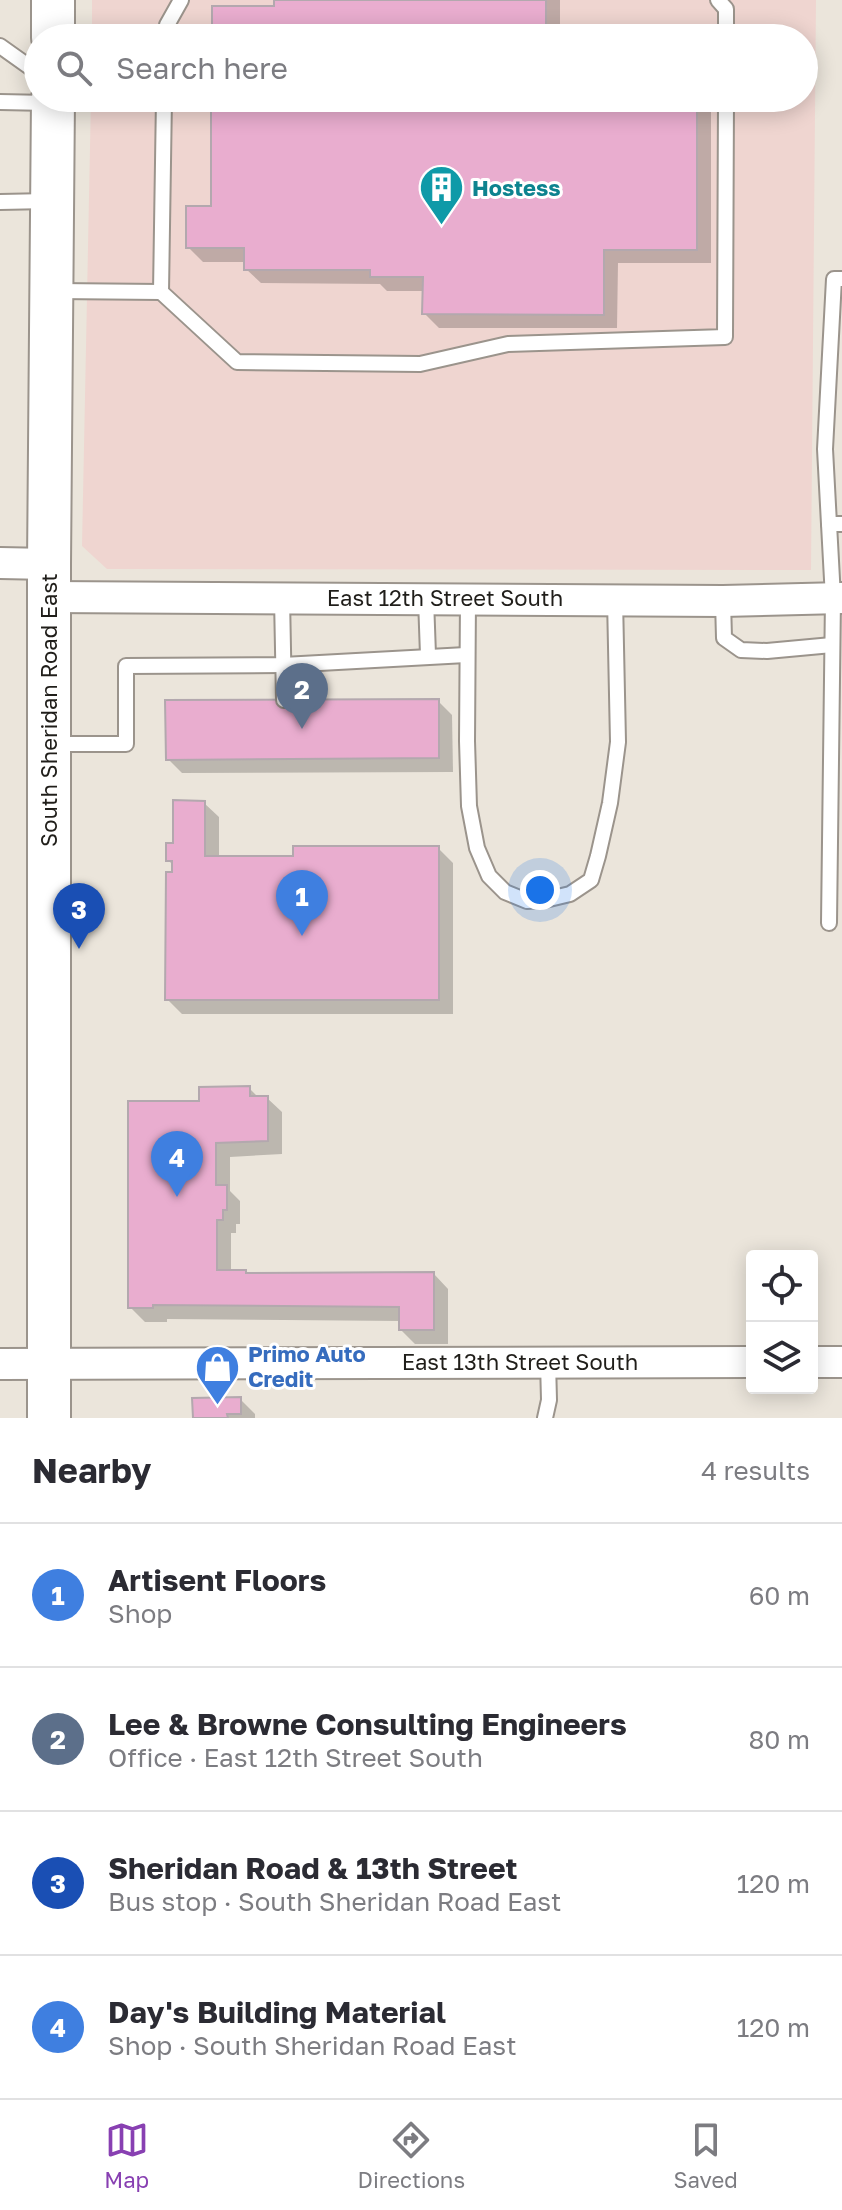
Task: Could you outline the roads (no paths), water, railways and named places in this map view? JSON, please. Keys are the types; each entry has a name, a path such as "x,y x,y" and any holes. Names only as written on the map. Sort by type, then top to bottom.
{"main road":[{"path":"53,0 53,24"},
{"name":"South Sheridan Road East","path":"49,112 53,201 49,580 49,1418"}],"street":[{"name":"East 12th Street South","path":"0,563 49,580 282,598 723,601 837,598"},
{"name":"East 13th Street South","path":"0,1364 746,1362"},
{"path":"818,1362 842,1362"}],"lane":[{"path":"168,24 181,0"},
{"path":"718,0 726,9 726,24"},
{"path":"0,46 24,68"},
{"path":"0,102 24,96"},
{"path":"161,292 164,112"},
{"path":"52,291 161,292 237,362 420,364 508,344 725,337 726,112"},
{"path":"0,202 53,201"},
{"path":"829,923 832,645 837,598 836,524 825,449 834,279 842,279"},
{"path":"282,598 284,700"},
{"path":"426,599 428,655"},
{"path":"468,599 469,806 477,848 489,876 505,892 527,901 570,894 591,880 610,803 618,742 615,599"},
{"path":"723,601 724,638 741,650 767,651 832,645"},
{"path":"49,744 126,744 126,666 283,665 466,655"},
{"path":"545,1418 549,1400 548,1362"}],"place":[{"name":"Hostess","path":"441,227"},
{"name":"Lee & Browne Consulting Engineers","path":"302,729"},
{"name":"Artisent Floors","path":"302,936"},
{"name":"Sheridan Road & 13th Street","path":"79,949"},
{"name":"Day's Building Material","path":"177,1197"},
{"name":"Primo Auto Credit","path":"217,1406"}]}
